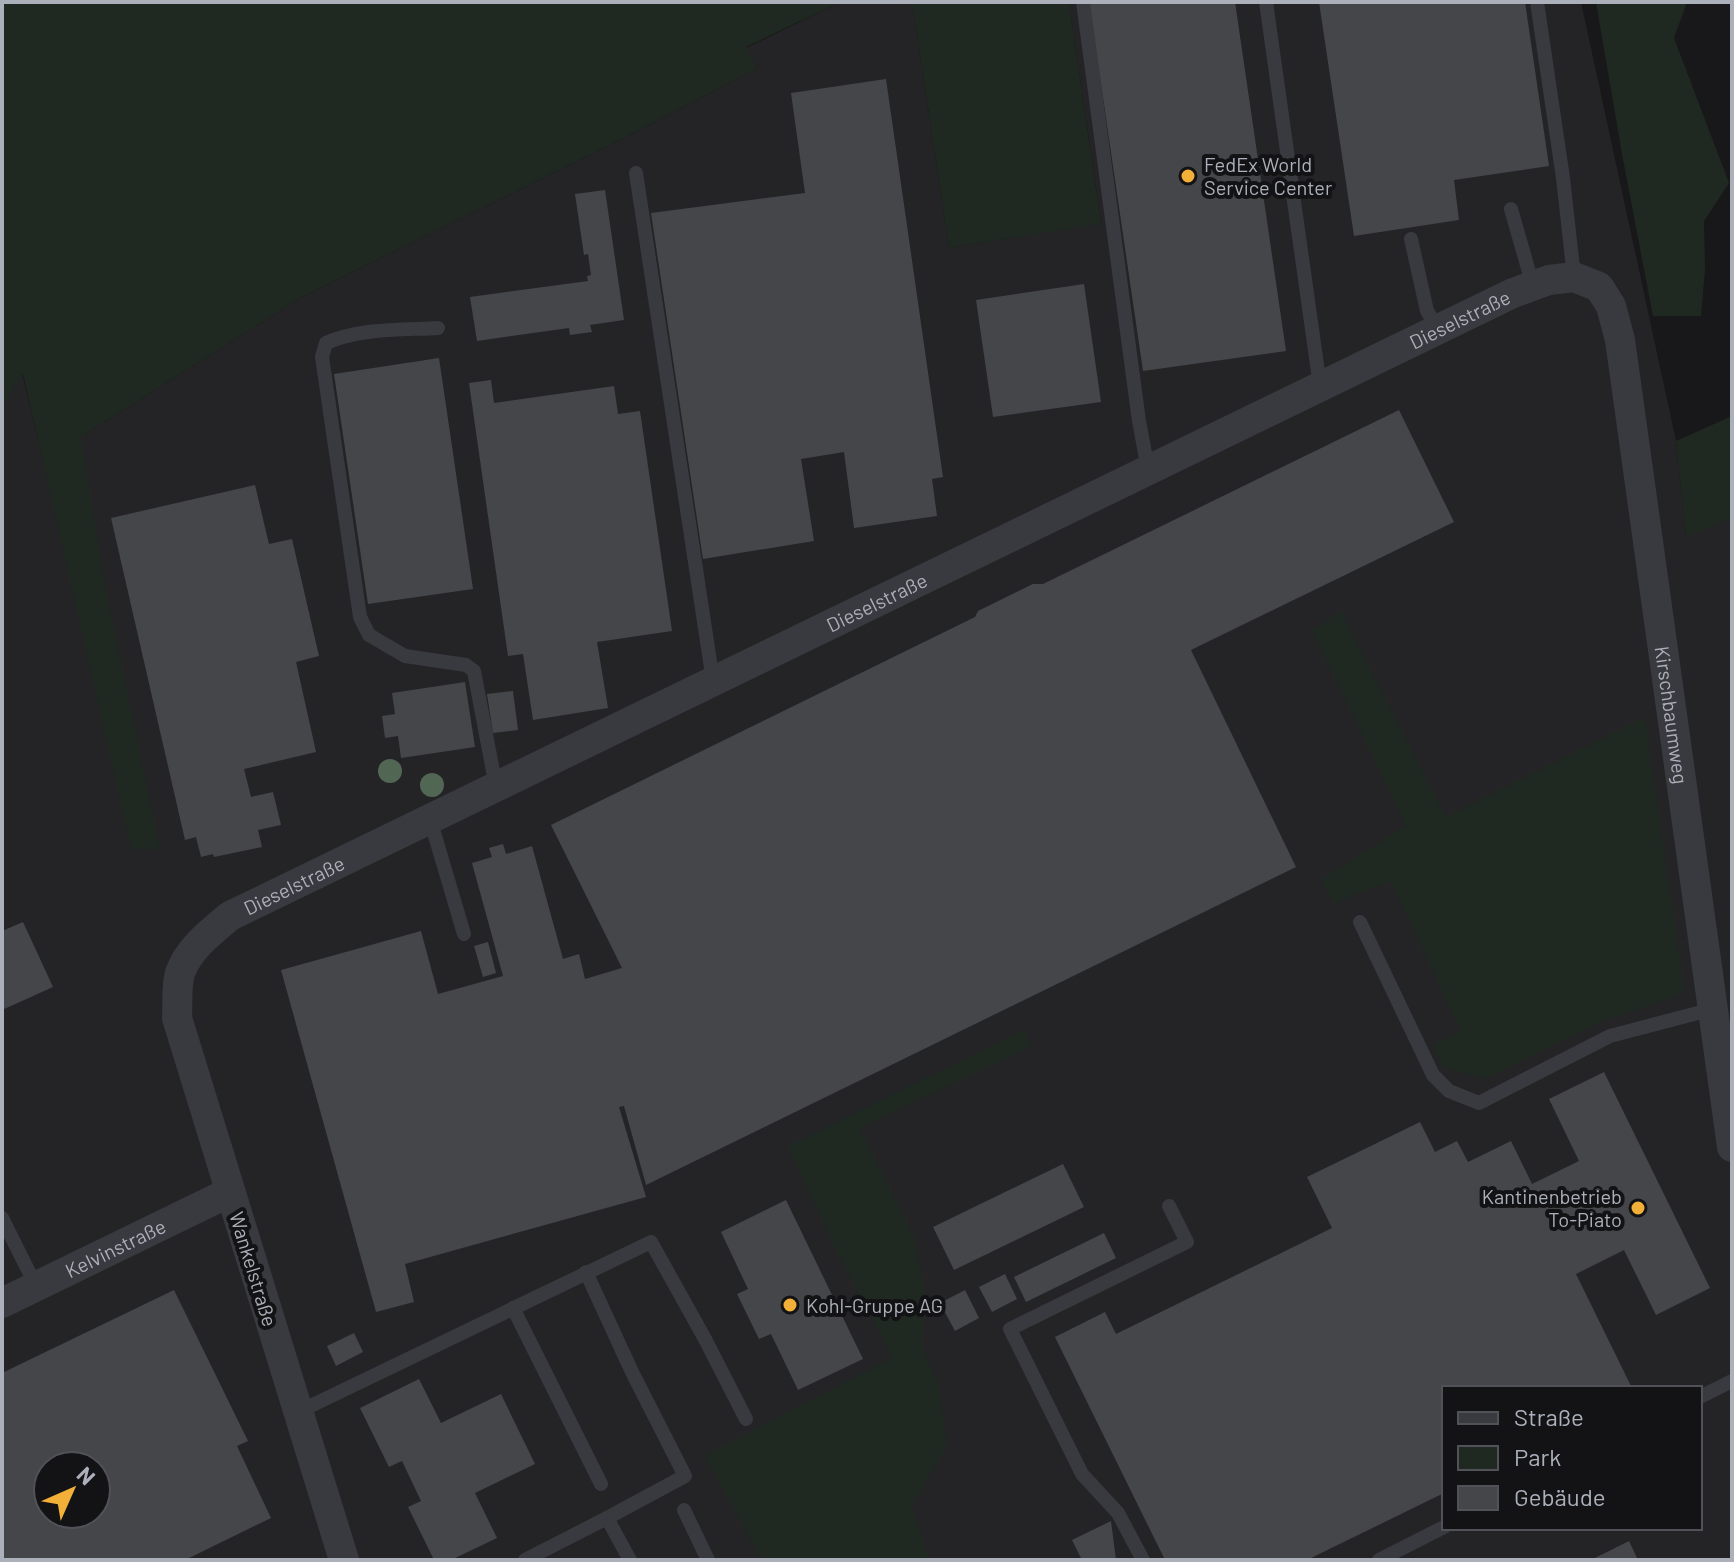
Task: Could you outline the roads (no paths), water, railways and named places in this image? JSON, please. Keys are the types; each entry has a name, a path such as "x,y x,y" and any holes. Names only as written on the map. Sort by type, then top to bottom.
{"street":[{"name":"Dieselstraße","path":"179,975 200,942 230,916 1513,293 1549,280 1586,282"},
{"name":"Kirschbaumweg","path":"1586,282 1611,306 1620,340 1732,1147"},
{"name":"Wankelstraße","path":"179,975 177,1018 344,1560"},
{"name":"Kelvinstraße","path":"2,1303 230,1192"}],"lane":[{"path":"1083,2 1148,469"},
{"path":"1266,2 1320,386"},
{"path":"1537,2 1563,178 1586,282"},
{"path":"636,173 713,681"},
{"path":"1511,209 1533,286"},
{"path":"1411,239 1427,311 1438,329"},
{"path":"438,328 340,337 326,343 322,357 360,617 369,635 405,656 466,665 474,671 496,787"},
{"path":"430,819 464,934"},
{"path":"1360,922 1433,1075 1449,1091 1479,1103 1610,1036 1713,1009"},
{"path":"1143,1560 1118,1513 1082,1474 1010,1329 1187,1242 1169,1206"},
{"path":"2,1218 36,1286"},
{"path":"298,1412 651,1242 746,1419"},
{"path":"525,1560 685,1476 586,1272"},
{"path":"513,1308 601,1484"},
{"path":"1702,1396 1732,1381"},
{"path":"684,1510 708,1560"},
{"path":"607,1518 630,1560"},
{"path":"1379,1560 1442,1528"}],"place":[{"name":"FedEx World Service Center","path":"1188,176"},
{"name":"Kantinenbetrieb To-Piato","path":"1638,1208"},
{"name":"Kohl-Gruppe AG","path":"790,1305"}]}
